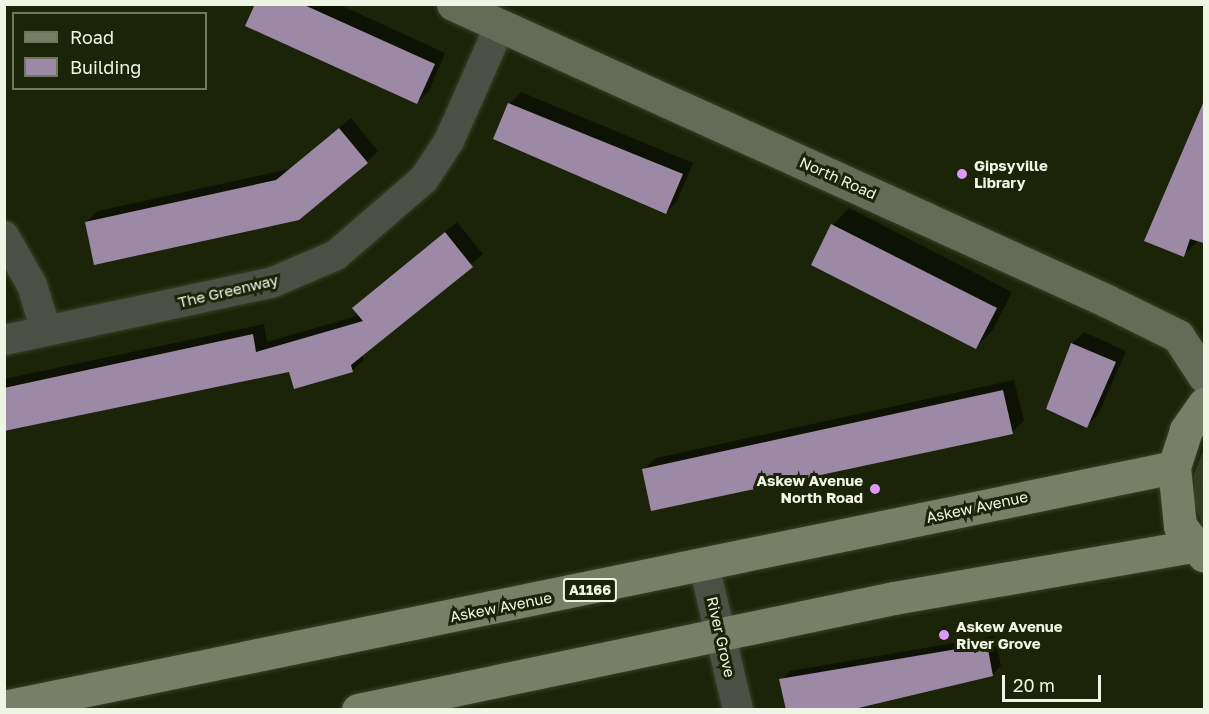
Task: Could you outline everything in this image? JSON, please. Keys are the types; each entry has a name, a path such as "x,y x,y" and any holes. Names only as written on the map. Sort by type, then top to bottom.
{"main road":[{"path":"358,710 721,634 1198,551 1180,526 1174,467 1186,430 1204,404"},
{"name":"Askew Avenue","path":"4,707 1174,467"}],"street":[{"name":"North Road","path":"453,4 1107,301 1178,336 1204,376"},
{"name":"The Greenway","path":"4,340 271,283 336,255 424,179 449,141 500,26"},
{"path":"4,236 32,285 46,331"},
{"name":"River Grove","path":"704,565 738,710"}],"green space":[{"path":"1204,448 1204,529 1194,503 1194,474"}],"building":[{"path":"255,4 302,4 435,64 417,104 245,26"},
{"path":"1204,101 1204,243 1190,239 1184,257 1144,241"},
{"path":"508,103 683,174 666,214 493,139"},
{"path":"339,128 368,163 299,220 94,265 85,222 276,180"},
{"path":"831,224 997,308 976,349 811,265"},
{"path":"445,232 473,267 351,365 353,372 294,389 289,372 4,431 4,388 253,334 256,352 363,321 352,308"},
{"path":"1071,343 1116,362 1087,428 1046,409"},
{"path":"1003,390 1013,434 651,511 642,469"},
{"path":"987,644 993,676 850,710 786,710 779,679"}],"place":[{"name":"Gipsyville Library","path":"962,174"},
{"name":"Askew Avenue North Road","path":"875,489"},
{"name":"Askew Avenue River Grove","path":"944,635"}]}
